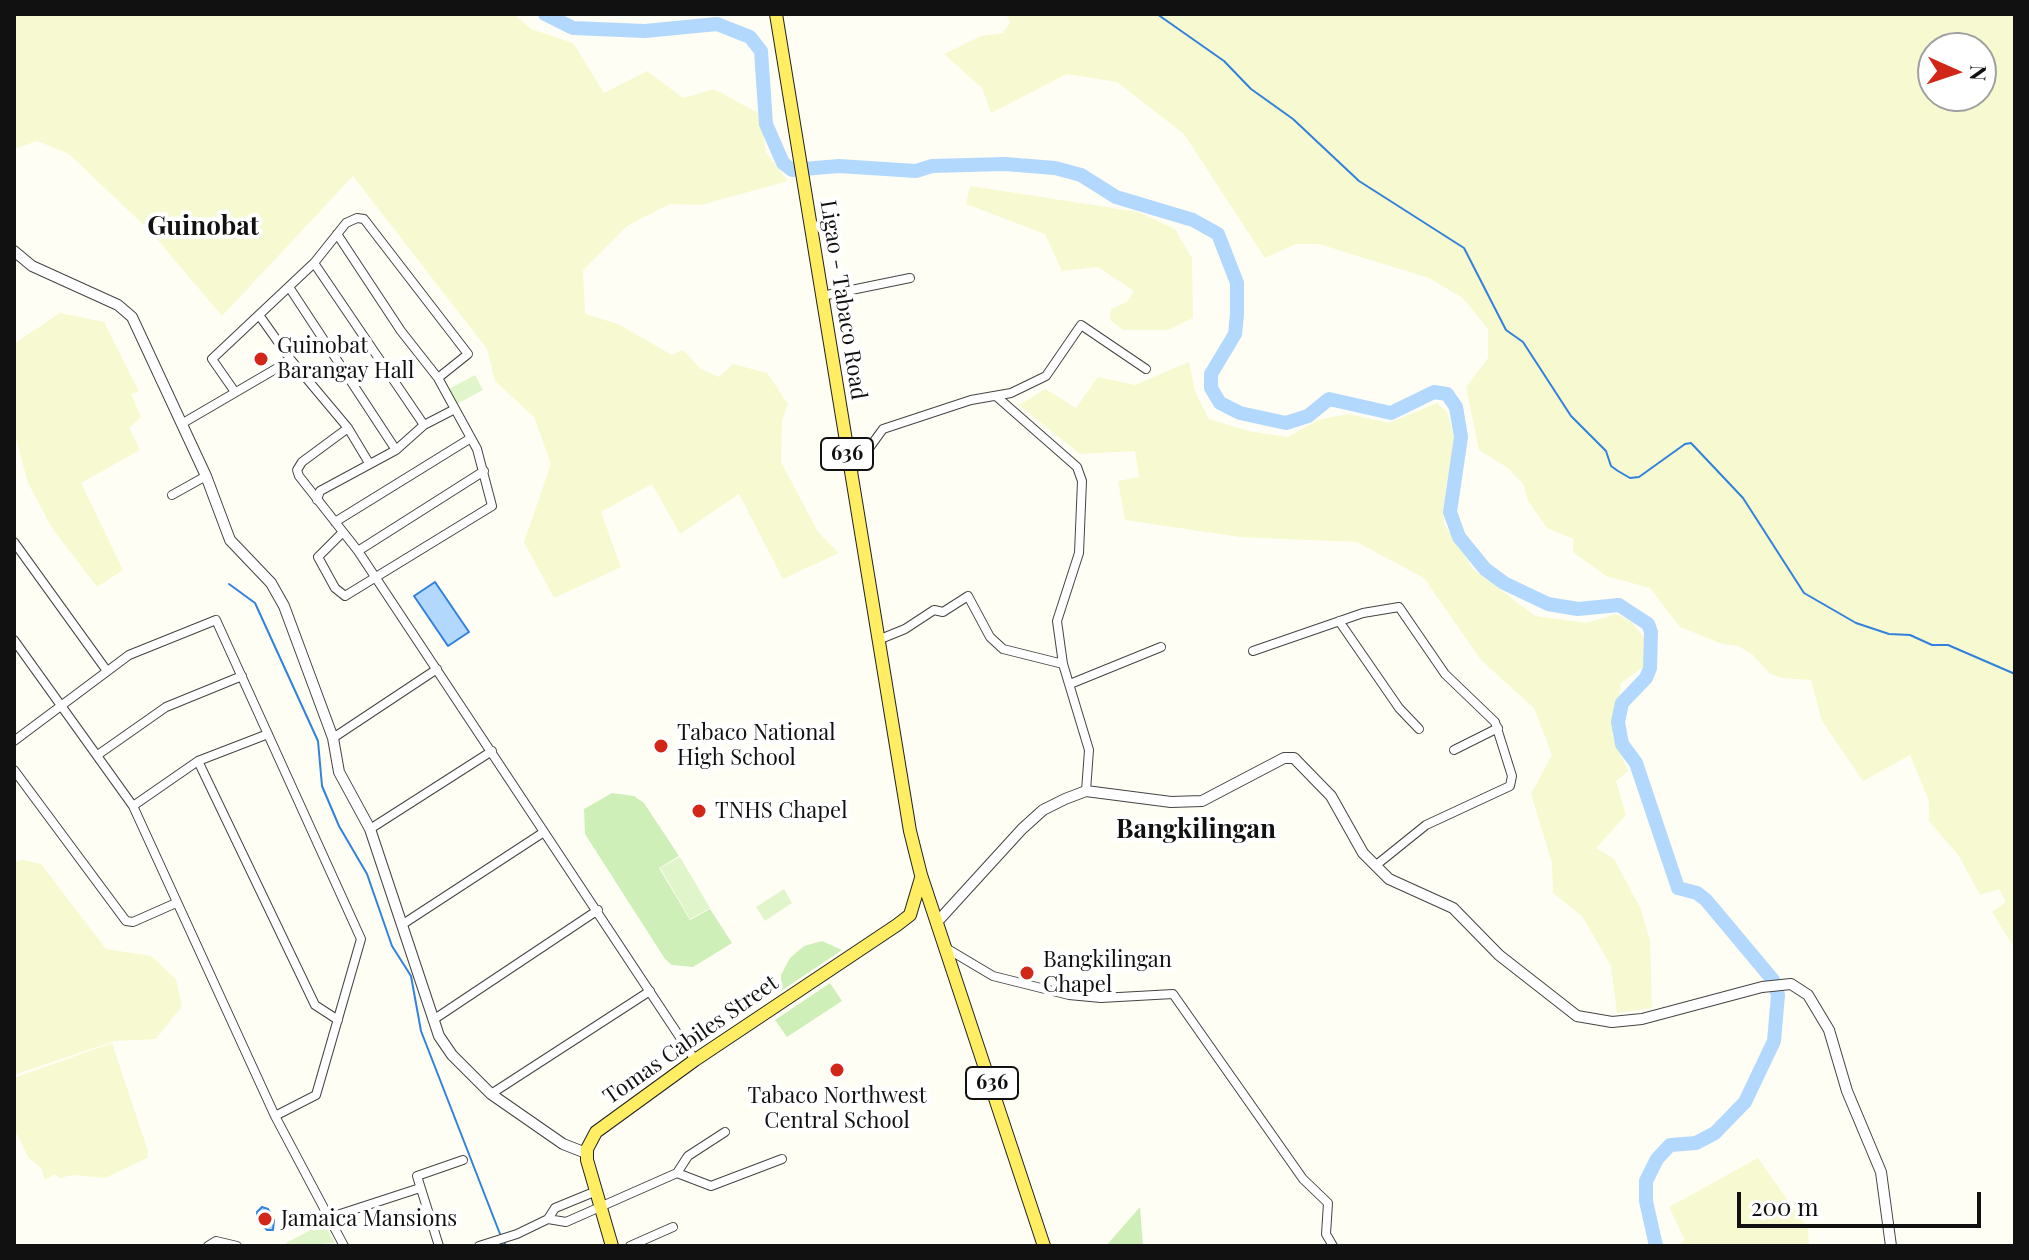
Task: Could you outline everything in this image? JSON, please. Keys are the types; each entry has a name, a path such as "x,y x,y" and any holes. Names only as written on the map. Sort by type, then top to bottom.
{"main road":[{"name":"Ligao - Tabaco Road","path":"776,14 892,731 921,875 938,921"},
{"name":"Ligao - Tabaco Road","path":"910,915 921,875"},
{"path":"910,915 925,915 938,921"},
{"name":"Tomas Cabiles Street","path":"586,1153 592,1139 607,1123 910,915"},
{"name":"636","path":"938,921 1044,1246"},
{"path":"586,1153 594,1192 612,1246"}],"street":[{"path":"235,392 212,359 314,263 352,218 364,219 468,354 438,378"},
{"path":"337,234 401,331 438,378 471,438 484,471 492,506 345,596 335,588 318,557 342,533"},
{"path":"14,251 32,266 126,310 143,335 206,476 230,540 271,583 284,606 333,738 339,772 370,829 433,1020 452,1055 491,1094 563,1144 586,1153"},
{"path":"314,263 424,425"},
{"path":"822,296 910,278"},
{"path":"289,287 396,450"},
{"path":"259,315 291,360 348,428 369,463"},
{"path":"851,473 883,429 971,400 1011,393 1046,376 1081,325 1146,369"},
{"path":"183,423 291,360"},
{"path":"996,396 1077,467 1082,481 1079,553 1057,621 1063,664 1089,750 1086,791"},
{"path":"317,500 320,491 396,450 424,425 455,409"},
{"path":"348,428 314,451 298,468 299,476 358,551 695,1060"},
{"path":"335,522 471,438"},
{"path":"358,551 484,471"},
{"path":"172,495 206,476"},
{"path":"14,542 107,671"},
{"path":"878,640 905,629 934,610 943,612 968,596 990,637 1003,649 1063,664"},
{"path":"1253,651 1384,607 1399,607 1445,674 1489,714 1498,728 1512,776 1510,786 1426,825 1375,866"},
{"path":"14,741 129,655 216,620 361,939 316,1095 275,1116"},
{"path":"1339,621 1389,696 1419,729"},
{"path":"14,640 99,754 133,806 275,1116 344,1246"},
{"path":"1070,684 1161,647"},
{"path":"333,738 437,669"},
{"path":"99,754 166,707 242,676"},
{"path":"1454,750 1498,728"},
{"path":"133,806 198,761 268,734"},
{"path":"370,829 492,751"},
{"path":"938,921 1043,810 1086,791 1171,802 1202,801 1284,758 1294,758 1331,796 1363,853 1389,879 1453,908 1499,955 1577,1016 1612,1022 1642,1019 1762,987 1791,984 1808,995 1829,1030 1847,1091 1881,1172 1891,1246"},
{"path":"198,761 315,1005 338,1020"},
{"path":"14,770 126,921 133,922 176,903"},
{"path":"403,924 544,832"},
{"path":"433,1020 598,910"},
{"path":"945,948 993,976 1069,995 1101,998 1173,994 1303,1179 1328,1203 1330,1210 1326,1234 1333,1246"},
{"path":"491,1094 650,991"},
{"path":"548,1219 566,1222 677,1173 688,1156 725,1132"},
{"path":"677,1173 711,1186 782,1159"},
{"path":"439,1246 417,1176 463,1160"},
{"path":"328,1218 420,1188"},
{"path":"479,1246 517,1234 548,1219 555,1208 594,1192"},
{"path":"630,1246 673,1227"},
{"path":"208,1246 216,1241 237,1246"}],"green space":[{"path":"14,14 514,14 531,29 573,43 604,93 647,71 683,98 714,89 760,114 766,153 788,181 701,205 670,204 627,226 583,270 585,314 618,324 672,355 683,350 701,369 719,377 733,364 767,373 788,404 782,421 781,462 818,532 839,553 783,579 739,494 680,534 652,484 601,512 621,567 554,598 524,542 551,464 534,417 495,381 487,349 353,176 222,316 151,232 69,154 37,141 14,149"},
{"path":"1006,14 2015,14 2015,949 1992,912 2006,902 1999,889 1980,895 1959,856 1929,821 1929,801 1910,755 1863,781 1822,721 1811,680 1782,678 1769,673 1752,654 1738,646 1722,644 1680,627 1650,588 1606,576 1573,552 1574,539 1547,528 1528,501 1524,485 1508,468 1479,450 1466,387 1488,358 1488,329 1463,298 1429,278 1319,244 1296,244 1265,258 1184,134 1117,82 1067,74 991,113 982,88 944,54 981,36 1003,33 1010,23"},
{"path":"970,186 1138,212 1175,229 1192,258 1193,318 1168,330 1123,330 1110,320 1111,309 1127,302 1134,291 1098,267 1062,271 1045,234 966,204"},
{"path":"60,313 104,322 139,392 131,394 141,417 129,428 140,450 81,483 123,570 97,587 52,528 28,483 14,431 14,344"},
{"path":"1189,362 1195,392 1209,419 1248,431 1288,437 1318,420 1348,414 1389,423 1437,403 1447,412 1455,441 1446,488 1444,524 1473,569 1535,616 1587,623 1616,614 1631,621 1646,640 1643,667 1621,683 1613,737 1628,771 1616,781 1626,815 1596,848 1614,859 1641,909 1650,941 1652,1008 1617,1013 1611,966 1582,916 1553,893 1552,863 1531,794 1552,755 1534,708 1481,660 1424,578 1357,542 1240,537 1125,520 1118,481 1139,477 1135,451 1080,454 1019,405 1045,389 1076,408 1098,377 1135,385"},
{"path":"475,375 483,390 455,405 447,390"},
{"path":"612,793 634,796 644,803 679,856 659,868 690,920 710,909 732,943 693,967 672,965 665,959 585,834 584,809"},
{"path":"680,857 710,908 690,919 660,868"},
{"path":"23,860 41,864 106,949 151,956 176,979 182,1006 156,1039 114,1041 14,1075 14,862"},
{"path":"784,889 792,903 765,921 756,907"},
{"path":"822,941 842,950 781,991 781,975 790,958 804,946"},
{"path":"830,983 842,1001 787,1037 775,1020"},
{"path":"112,1043 148,1151 147,1158 105,1178 73,1175 59,1178 55,1174 45,1180 41,1168 28,1157 14,1128 14,1078"},
{"path":"1758,1158 1808,1229 1809,1246 1678,1246 1685,1240 1669,1207"},
{"path":"1140,1207 1143,1246 1106,1246"},
{"path":"324,1223 335,1243 287,1246 286,1243"}],"water":[{"path":"435,582 469,632 448,646 414,596"},
{"name":"Jamaica Mansions","path":"262,1207 268,1209 274,1220 273,1230 267,1230 258,1220 257,1212"}],"waterway":[{"path":"545,14 573,28 645,31 717,24 750,37 761,51 766,124 783,163 792,170 839,166 916,171 932,166 1005,164 1055,168 1081,175 1116,197 1193,220 1218,234 1237,283 1237,314 1235,334 1211,374 1211,388 1220,403 1240,413 1286,423 1308,416 1329,399 1391,413 1434,392 1447,394 1456,407 1461,437 1450,512 1459,537 1485,569 1504,583 1548,604 1578,609 1619,605 1648,624 1651,632 1650,668 1646,678 1622,703 1618,722 1622,744 1636,763 1678,888 1697,893 1706,900 1773,980 1778,995 1774,1041 1745,1102 1715,1133 1696,1143 1670,1145 1657,1159 1646,1181 1646,1201 1656,1246"},
{"path":"1157,14 1224,61 1251,89 1293,119 1359,181 1464,248 1506,330 1523,342 1571,416 1606,451 1611,466 1630,478 1639,477 1685,444 1691,443 1743,498 1804,593 1856,623 1889,634 1910,635 1932,645 1948,645 2015,674"},
{"path":"229,584 255,603 318,741 322,786 339,826 367,874 392,946 411,976 421,1031 500,1234"},
{"path":"503,1240 506,1246"}],"place":[{"name":"Guinobat Barangay Hall","path":"261,359"},
{"name":"Tabaco National High School","path":"661,746"},
{"name":"TNHS Chapel","path":"699,811"},
{"name":"Bangkilingan Chapel","path":"1027,973"},
{"name":"Tabaco Northwest Central School","path":"837,1070"},
{"name":"Jamaica Mansions","path":"265,1219"}],"district":[{"name":"Guinobat","path":"203,227"},
{"name":"Bangkilingan","path":"1196,830"}]}
